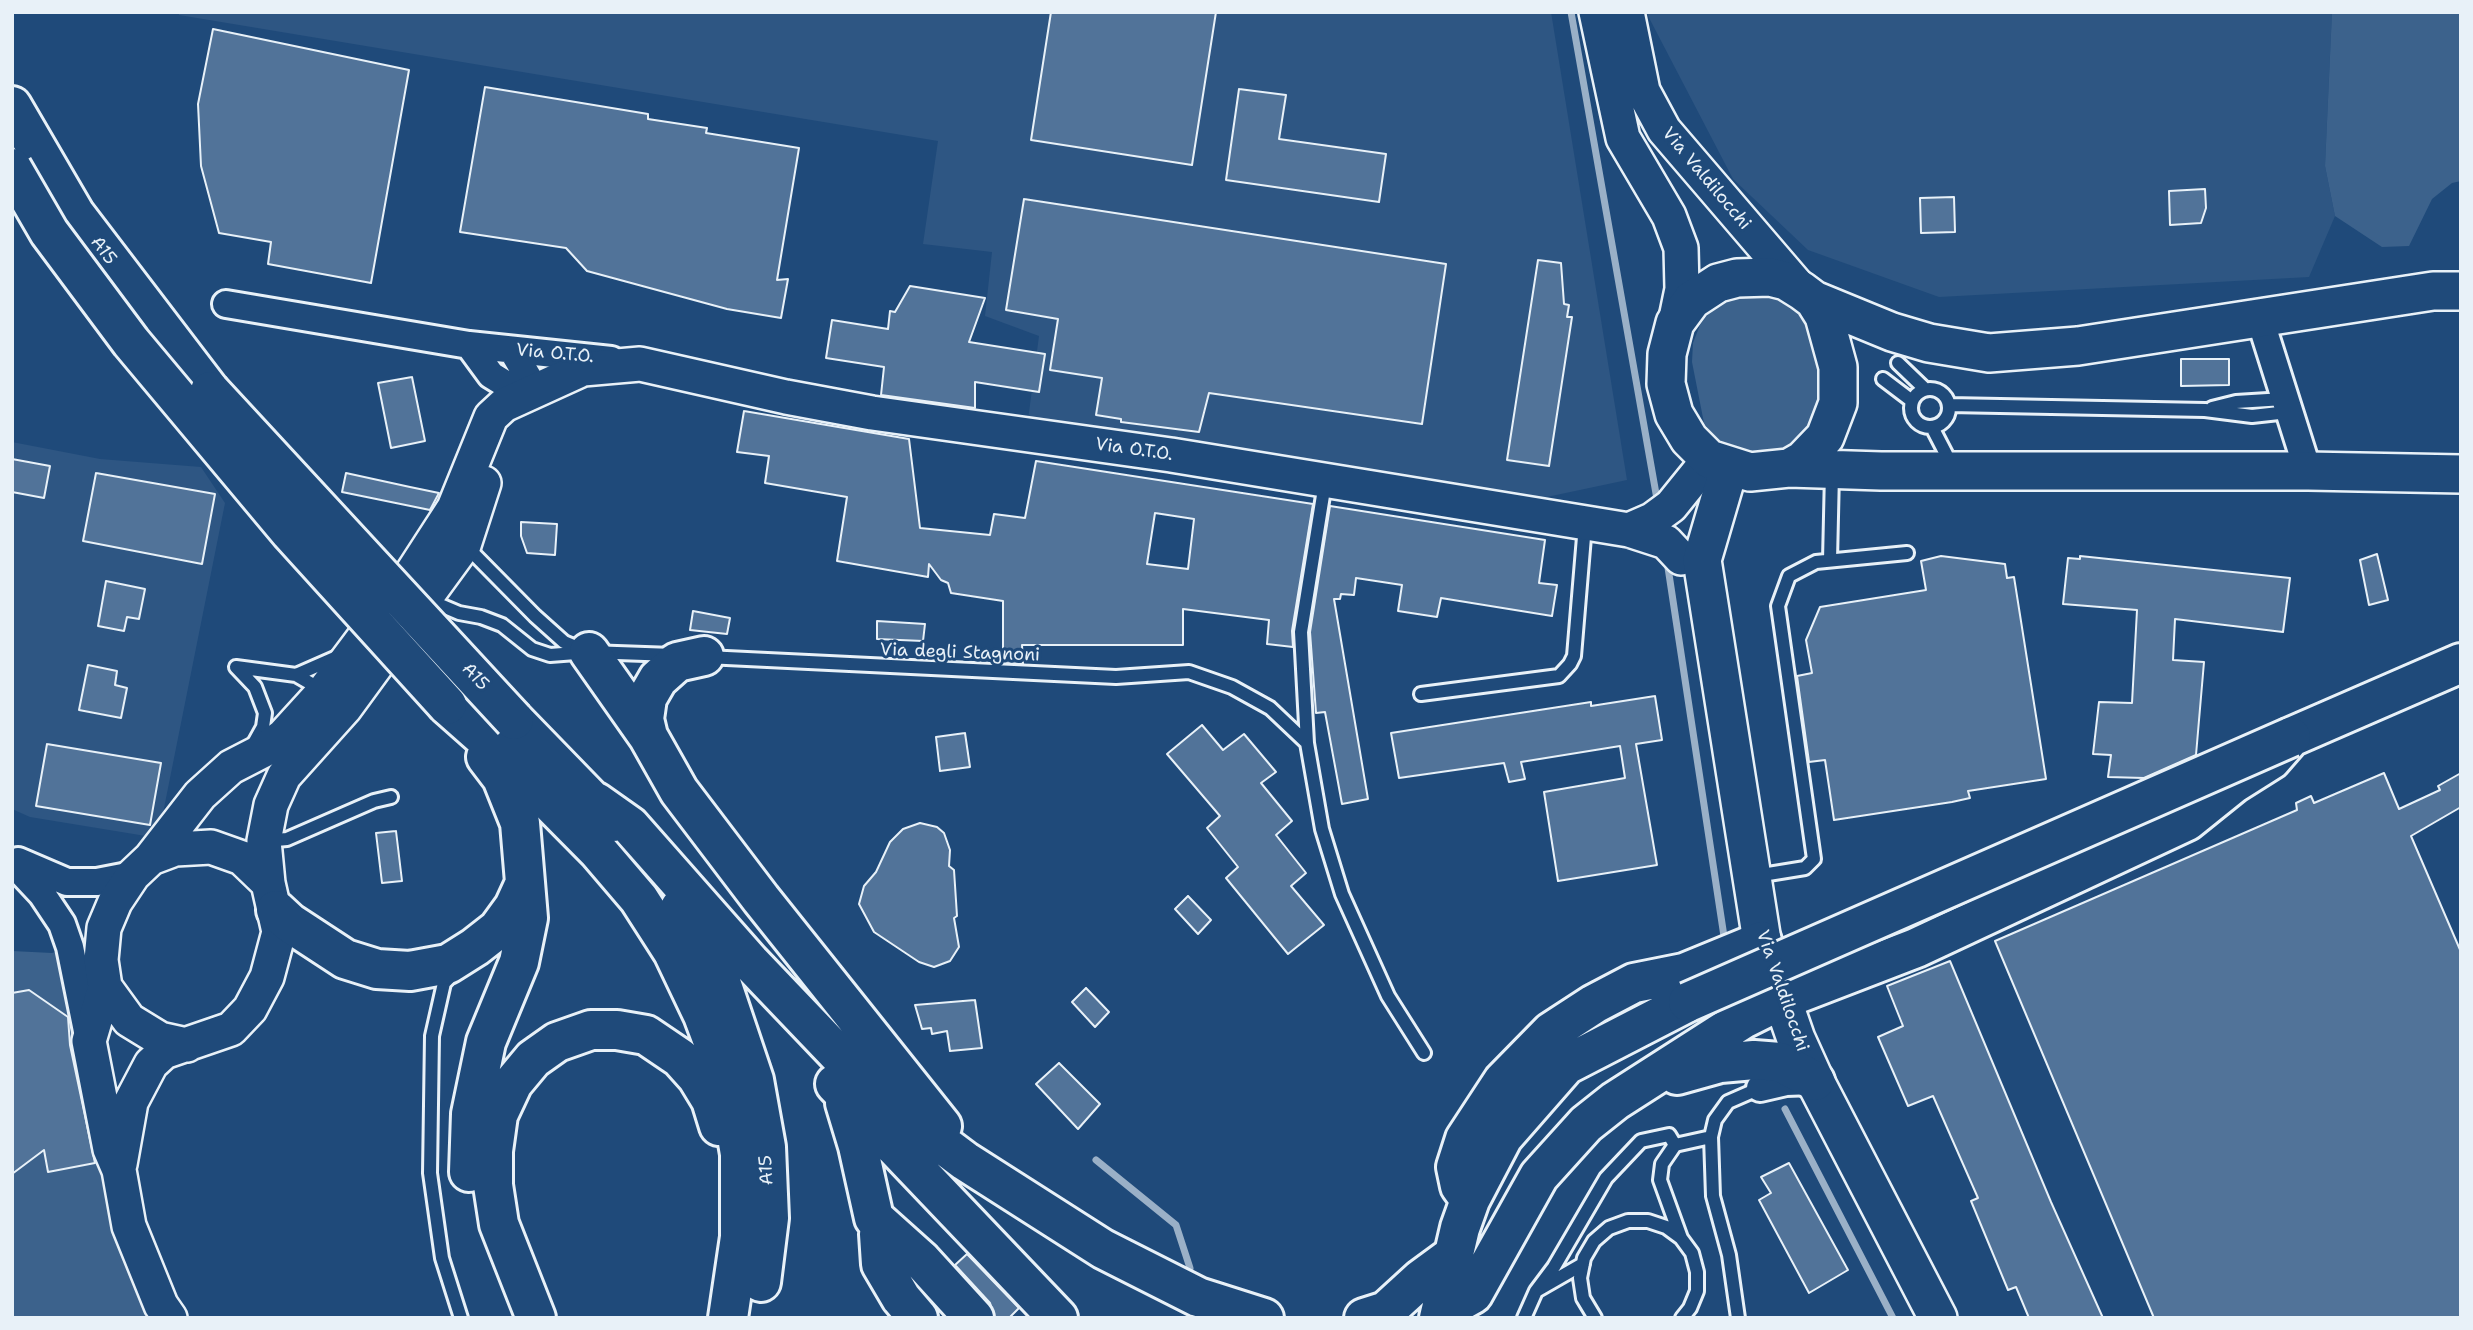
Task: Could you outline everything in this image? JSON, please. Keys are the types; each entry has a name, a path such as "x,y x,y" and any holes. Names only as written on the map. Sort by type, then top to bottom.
{"highway":[{"name":"A15","path":"12,106 75,214 210,391 501,745 639,900 673,953 703,1015 727,1079 740,1154 740,1237 736,1279 726,1318"},
{"name":"A15","path":"12,168 49,232 131,342 290,531 447,705 501,745 596,802 659,876 693,928 720,979 740,1031 754,1080 766,1147 769,1218 754,1318"},
{"path":"589,652 648,736 679,791 761,899 947,1132 1012,1192"},
{"path":"648,736 644,719 646,698 658,679 677,662 704,656"},
{"path":"1440,1315 1451,1257 1470,1200 1503,1137 1566,1065 1688,1002 2461,663"},
{"path":"1440,1315 1473,1294 1525,1199 1562,1149 1586,1124 1638,1087 1743,1019 1781,999 1916,948 2187,821 2233,784 2271,761 2291,737"},
{"path":"501,745 502,778 520,822 527,878 528,918 519,962 486,1042 471,1114 467,1158 473,1212 498,1289 514,1318"},
{"path":"596,802 630,826 750,962 877,1095 1012,1192 1103,1249 1187,1291 1264,1318"},
{"path":"272,897 290,923 345,959 377,969 410,971 447,968 498,929 514,907 527,878"},
{"path":"1470,1200 1460,1186 1456,1167 1465,1139 1503,1081 1551,1032 1594,1004 1634,983 1684,973 1762,941"},
{"path":"750,962 842,1094 1058,1318"},
{"path":"536,1318 499,1224 493,1174 498,1115 513,1083 533,1059 557,1042 591,1030 617,1030 646,1035 681,1058 711,1100 720,1130 730,1202 730,1272 726,1318"},
{"path":"1638,1087 1703,1067 1737,1060 1780,1062 1800,1081"},
{"path":"842,1094 874,1215 881,1264 901,1298 918,1318"},
{"path":"874,1215 865,1268 865,1288 888,1318"},
{"path":"874,1215 940,1318"},
{"path":"874,1215 922,1261 974,1318"},
{"path":"874,1215 903,1223 997,1318"},
{"path":"1364,1318 1386,1311 1421,1279 1451,1257"}],"main road":[{"path":"2461,291 2433,291 2078,345 1989,353 1892,332 1808,296 1786,281 1770,277 1737,278 1706,290 1692,300 1675,323 1667,354 1666,384 1674,414 1689,439 1719,464 1749,472 1782,469 2461,474"},
{"path":"1711,524 1782,469 1809,455 1825,437 1838,403 1839,367 1824,316 1808,296"},
{"path":"1719,464 1711,524 1702,560 1726,722"},
{"name":"Via Valdilocchi","path":"1681,558 1705,692 1726,722 1762,941 1781,999 1800,1081 1938,1318"}],"street":[{"path":"1596,12 1623,138 1669,216 1681,248 1682,289 1675,323"},
{"name":"Via Valdilocchi","path":"1627,12 1643,91 1664,130 1808,296"},
{"name":"Via O.T.O.","path":"226,304 469,345 564,353 640,364 786,397 872,413 1171,455 1325,483 1629,530 1667,542 1681,558"},
{"path":"2260,319 2308,471"},
{"path":"469,345 491,376 526,396"},
{"path":"119,1170 131,1102 151,1064 164,1052 231,1029 250,1009 267,977 279,932 264,841 271,805 284,776 345,708 426,598 499,438 522,410 528,377 512,350"},
{"name":"Via O.T.O.","path":"491,417 504,405 583,369 640,364"},
{"path":"89,1041 103,974 104,928 116,902 200,794 231,767 264,750 283,736 310,683 357,648 451,539 454,508 491,417 491,376"},
{"path":"1629,530 1652,520 1719,464"},
{"path":"12,860 66,882 97,883 142,867 175,849 211,846 242,858 272,897"},
{"path":"12,860 53,893 77,917 103,974 129,1020 160,1039 187,1045"},
{"path":"12,860 42,894 62,924 70,947 110,1149 119,1170 129,1226 161,1305 170,1318"},
{"path":"1760,1088 1800,1081"}],"lane":[{"path":"1898,363 1925,389 1938,390 1949,405 1947,417 1932,427"},
{"path":"1883,379 1912,401 1915,420 1932,427 1946,454 1947,471"},
{"path":"1912,401 1925,389"},
{"path":"1949,405 2205,410 2236,402 2286,405"},
{"path":"1830,561 1832,470"},
{"path":"1325,483 1301,632 1307,743 1322,829 1342,894 1388,996 1424,1053"},
{"path":"1421,694 1559,676 1574,656 1586,525"},
{"path":"451,539 564,642 589,652"},
{"path":"1751,877 1805,868 1814,859 1778,606 1789,576 1816,562 1907,553"},
{"name":"Via degli Stagnoni","path":"426,598 459,613 502,625 532,649 550,655 589,652 704,656 827,665 1116,677 1189,672 1232,687 1270,708 1307,743"},
{"path":"231,767 256,742 265,713 255,687 236,667 310,683 326,710 319,734"},
{"path":"264,841 287,839 374,801 391,797"},
{"path":"447,968 432,1036 430,1173 442,1258 461,1318"},
{"path":"1738,1318 1729,1255 1713,1196 1711,1138 1715,1120 1728,1102 1760,1088"},
{"path":"1524,1318 1536,1291 1554,1267 1606,1178 1641,1141 1669,1135 1675,1145"},
{"path":"1682,1318 1696,1291 1697,1272 1692,1254 1681,1238 1660,1180 1662,1164 1675,1145 1711,1138"},
{"path":"1595,1318 1583,1298 1580,1278 1583,1264 1594,1241 1609,1228 1628,1221 1648,1221 1666,1227 1681,1238"},
{"path":"1536,1291 1583,1264"}],"shaded area":[{"path":"179,12 1551,12 1627,480 1523,502 1028,420 1039,336 985,316 992,252 923,244 938,141 179,15"},
{"path":"1646,12 2332,12 2325,166 2335,216 2309,277 1939,297 1808,250 1733,179"},
{"path":"2332,12 2461,12 2461,181 2452,183 2432,199 2409,246 2382,247 2335,216 2325,166"},
{"path":"1746,293 1765,293 1783,299 1799,309 1811,324 1817,342 1822,387 1816,423 1789,450 1751,456 1732,450 1716,439 1704,423 1692,362 1693,343 1700,325 1711,310 1727,299"},
{"path":"12,442 100,459 201,467 225,503 158,838 30,817 12,809"},
{"path":"65,949 156,1318 12,1318 12,951 52,953"}],"building":[{"path":"1051,12 1216,12 1192,165 1031,140"},
{"path":"213,29 409,70 371,283 268,264 271,242 219,233 201,166 198,104"},
{"path":"485,87 648,114 648,119 707,128 706,133 799,148 777,280 788,279 781,318 727,309 587,271 566,248 460,232"},
{"path":"1239,89 1286,95 1279,139 1386,154 1379,202 1226,180"},
{"path":"2205,189 2206,208 2201,223 2170,225 2169,191"},
{"path":"1954,197 1955,232 1921,233 1920,198"},
{"path":"1024,199 1446,264 1422,424 1209,393 1199,432 1121,422 1121,419 1096,415 1102,378 1050,370 1058,319 1006,310"},
{"path":"1538,260 1561,263 1564,304 1569,305 1567,317 1572,317 1549,466 1507,460"},
{"path":"910,286 985,298 969,342 1045,354 1039,392 975,382 975,408 881,395 884,367 826,358 832,320 888,329 890,311 895,312"},
{"path":"2181,359 2229,359 2229,385 2181,386"},
{"path":"412,377 425,441 391,448 378,383"},
{"path":"744,411 909,439 920,528 990,535 994,514 1025,518 1036,461 1313,504 1292,631 1293,647 1267,644 1269,620 1183,609 1183,645 1022,645 1023,664 1003,663 1003,601 951,593 948,583 941,580 929,564 928,577 837,561 847,497 765,483 769,456 737,452","holes":["1155,513 1194,519 1188,569 1147,564"]},
{"path":"12,459 50,466 44,498 12,492"},
{"path":"96,473 215,494 202,564 83,541"},
{"path":"346,473 439,493 430,510 342,492"},
{"path":"1330,506 1545,540 1539,583 1557,585 1552,616 1441,598 1437,617 1398,611 1402,585 1356,578 1354,595 1341,594 1340,599 1334,599 1368,799 1342,804 1325,712 1316,713 1310,632"},
{"path":"521,522 557,524 555,555 527,553 521,536"},
{"path":"2377,554 2388,600 2369,605 2360,560"},
{"path":"1941,556 2005,564 2007,578 2014,577 2046,779 1968,791 1970,798 1952,802 1834,820 1825,760 1809,762 1797,676 1812,673 1806,640 1820,607 1926,590 1921,561"},
{"path":"2080,556 2290,578 2283,632 2175,619 2173,660 2204,662 2196,755 2144,778 2108,777 2111,755 2093,754 2099,702 2132,703 2137,610 2063,604 2068,558 2080,559"},
{"path":"106,581 145,589 139,619 127,617 124,631 98,626"},
{"path":"693,611 730,618 727,634 690,630"},
{"path":"877,621 925,624 923,641 877,639"},
{"path":"88,665 117,671 115,685 127,688 121,718 79,710"},
{"path":"1655,696 1662,740 1636,744 1657,865 1558,881 1544,792 1625,778 1620,746 1521,762 1525,779 1509,782 1504,763 1399,778 1391,733 1591,702 1591,706"},
{"path":"1202,725 1223,750 1244,734 1276,772 1261,783 1292,821 1276,835 1306,873 1291,886 1324,925 1288,954 1226,878 1238,867 1207,828 1220,816 1167,754"},
{"path":"965,733 970,767 940,771 936,737"},
{"path":"47,744 161,763 150,825 36,806"},
{"path":"2384,773 2399,809 2440,790 2438,786 2461,773 2461,807 2411,836 2461,952 2461,1318 2154,1318 1995,941 2297,810 2296,803 2311,796 2314,803"},
{"path":"920,823 937,827 944,833 950,850 949,866 954,870 957,916 954,918 959,947 950,961 934,967 919,962 874,932 859,904 864,886 876,872 890,842 903,829"},
{"path":"396,831 402,881 382,883 376,833"},
{"path":"1188,896 1211,920 1198,934 1175,909"},
{"path":"1950,961 2051,1202 2103,1318 2029,1318 2016,1287 2008,1290 1971,1201 1978,1198 1933,1096 1908,1106 1878,1037 1903,1026 1887,986"},
{"path":"1086,988 1109,1012 1095,1027 1072,1002"},
{"path":"29,990 68,1017 70,1045 95,1163 48,1172 44,1150 12,1174 12,993"},
{"path":"975,1000 982,1048 950,1051 947,1031 932,1034 931,1028 922,1029 915,1005"},
{"path":"1059,1063 1100,1104 1078,1129 1036,1084"},
{"path":"1789,1163 1848,1270 1809,1293 1759,1200 1771,1193 1761,1177"},
{"path":"967,1254 1019,1308 1009,1318 995,1318 990,1303 955,1265"}],"waterway":[{"path":"1571,12 1658,505"},
{"path":"1667,561 1725,943"},
{"path":"1785,1109 1893,1318"},
{"path":"1096,1160 1176,1225 1190,1268"}]}
